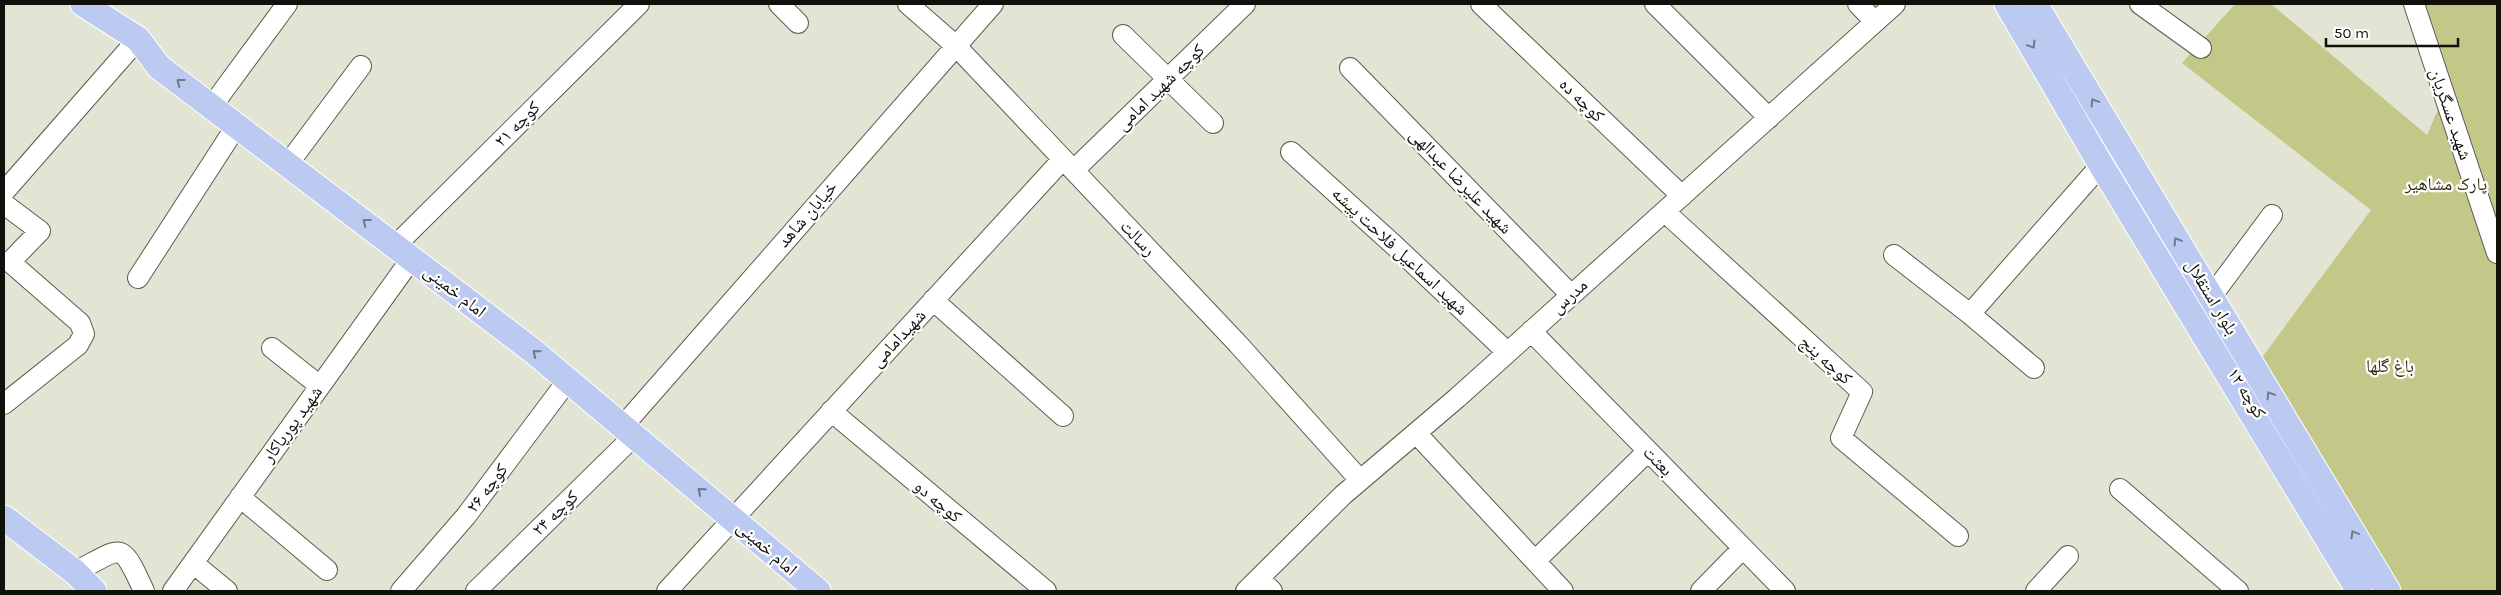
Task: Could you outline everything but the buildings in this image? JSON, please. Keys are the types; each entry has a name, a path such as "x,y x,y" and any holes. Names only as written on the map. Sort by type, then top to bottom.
{"main road":[{"name":"امام خمینی","path":"83,4 138,39 159,67 404,251 568,380 818,591"},
{"name":"بلوار استقلال","path":"2007,4 2061,93 2101,165 2360,591"},
{"name":"بلوار استقلال","path":"2035,4 2388,591"},
{"path":"4,518 76,572 94,591"}],"street":[{"path":"212,106 288,4"},
{"name":"کوچه ۲۱","path":"404,251 639,4"},
{"path":"779,4 798,23"},
{"name":"رسالت","path":"908,4 956,46 1238,344 1360,480"},
{"name":"خیابان شاهد","path":"629,431 993,4"},
{"name":"کوچه شهید امامی","path":"1068,165 1167,80 1246,4"},
{"name":"کوچه ده","path":"1481,4 1682,196"},
{"path":"1654,4 1769,118"},
{"path":"1858,4 1875,22"},
{"name":"مدرس","path":"1259,587 1360,480 1416,433 1665,212 1895,4"},
{"path":"2140,4 2201,48"},
{"name":"شهید عسگریان","path":"2414,4 2497,252"},
{"path":"1124,35 1167,80 1213,123"},
{"path":"4,192 138,39"},
{"path":"288,164 361,66"},
{"name":"شهید علیرضا عبدالهی","path":"1350,68 1571,295"},
{"name":"کوچه ۱۲","path":"2061,93 2370,591"},
{"path":"138,278 237,125"},
{"name":"شهید اسماعیل فلاحت پیشه","path":"1291,152 1396,246 1507,352"},
{"name":"شهیدامامی","path":"667,591 933,300 1068,165"},
{"path":"1970,314 2101,165"},
{"path":"4,204 40,231 10,262 80,323 84,334 78,345 4,404"},
{"name":"کوچه پنج","path":"1665,212 1862,392 1842,438 1958,536"},
{"path":"2211,297 2272,215"},
{"name":"شهید پورپاکار","path":"173,591 320,386 404,251"},
{"path":"1894,255 1970,314 2034,368"},
{"path":"933,300 1063,416"},
{"name":"بعثت","path":"1531,331 1785,591"},
{"path":"272,348 320,386"},
{"name":"کوچه ۲۶","path":"401,591 466,516 568,380"},
{"name":"کوچه دو","path":"830,411 1046,591"},
{"name":"کوچه ۲۴","path":"476,591 629,431"},
{"path":"1416,433 1560,590"},
{"path":"1535,561 1648,451"},
{"path":"2120,489 2238,591"},
{"path":"240,497 326,570"},
{"path":"1701,591 1743,548"},
{"path":"76,572 113,552 122,552 128,556 144,591"},
{"path":"2036,591 2068,556"},
{"path":"193,563 227,591"}],"green space":[{"path":"2235,4 2271,4 2427,135 2439,107 2416,4 2497,4 2497,591 2400,591 2260,360 2371,210 2182,63"}],"park label":[{"name":"پارک مشاهیر","path":"2446,184"},
{"name":"باغ گلها","path":"2390,366"}]}
